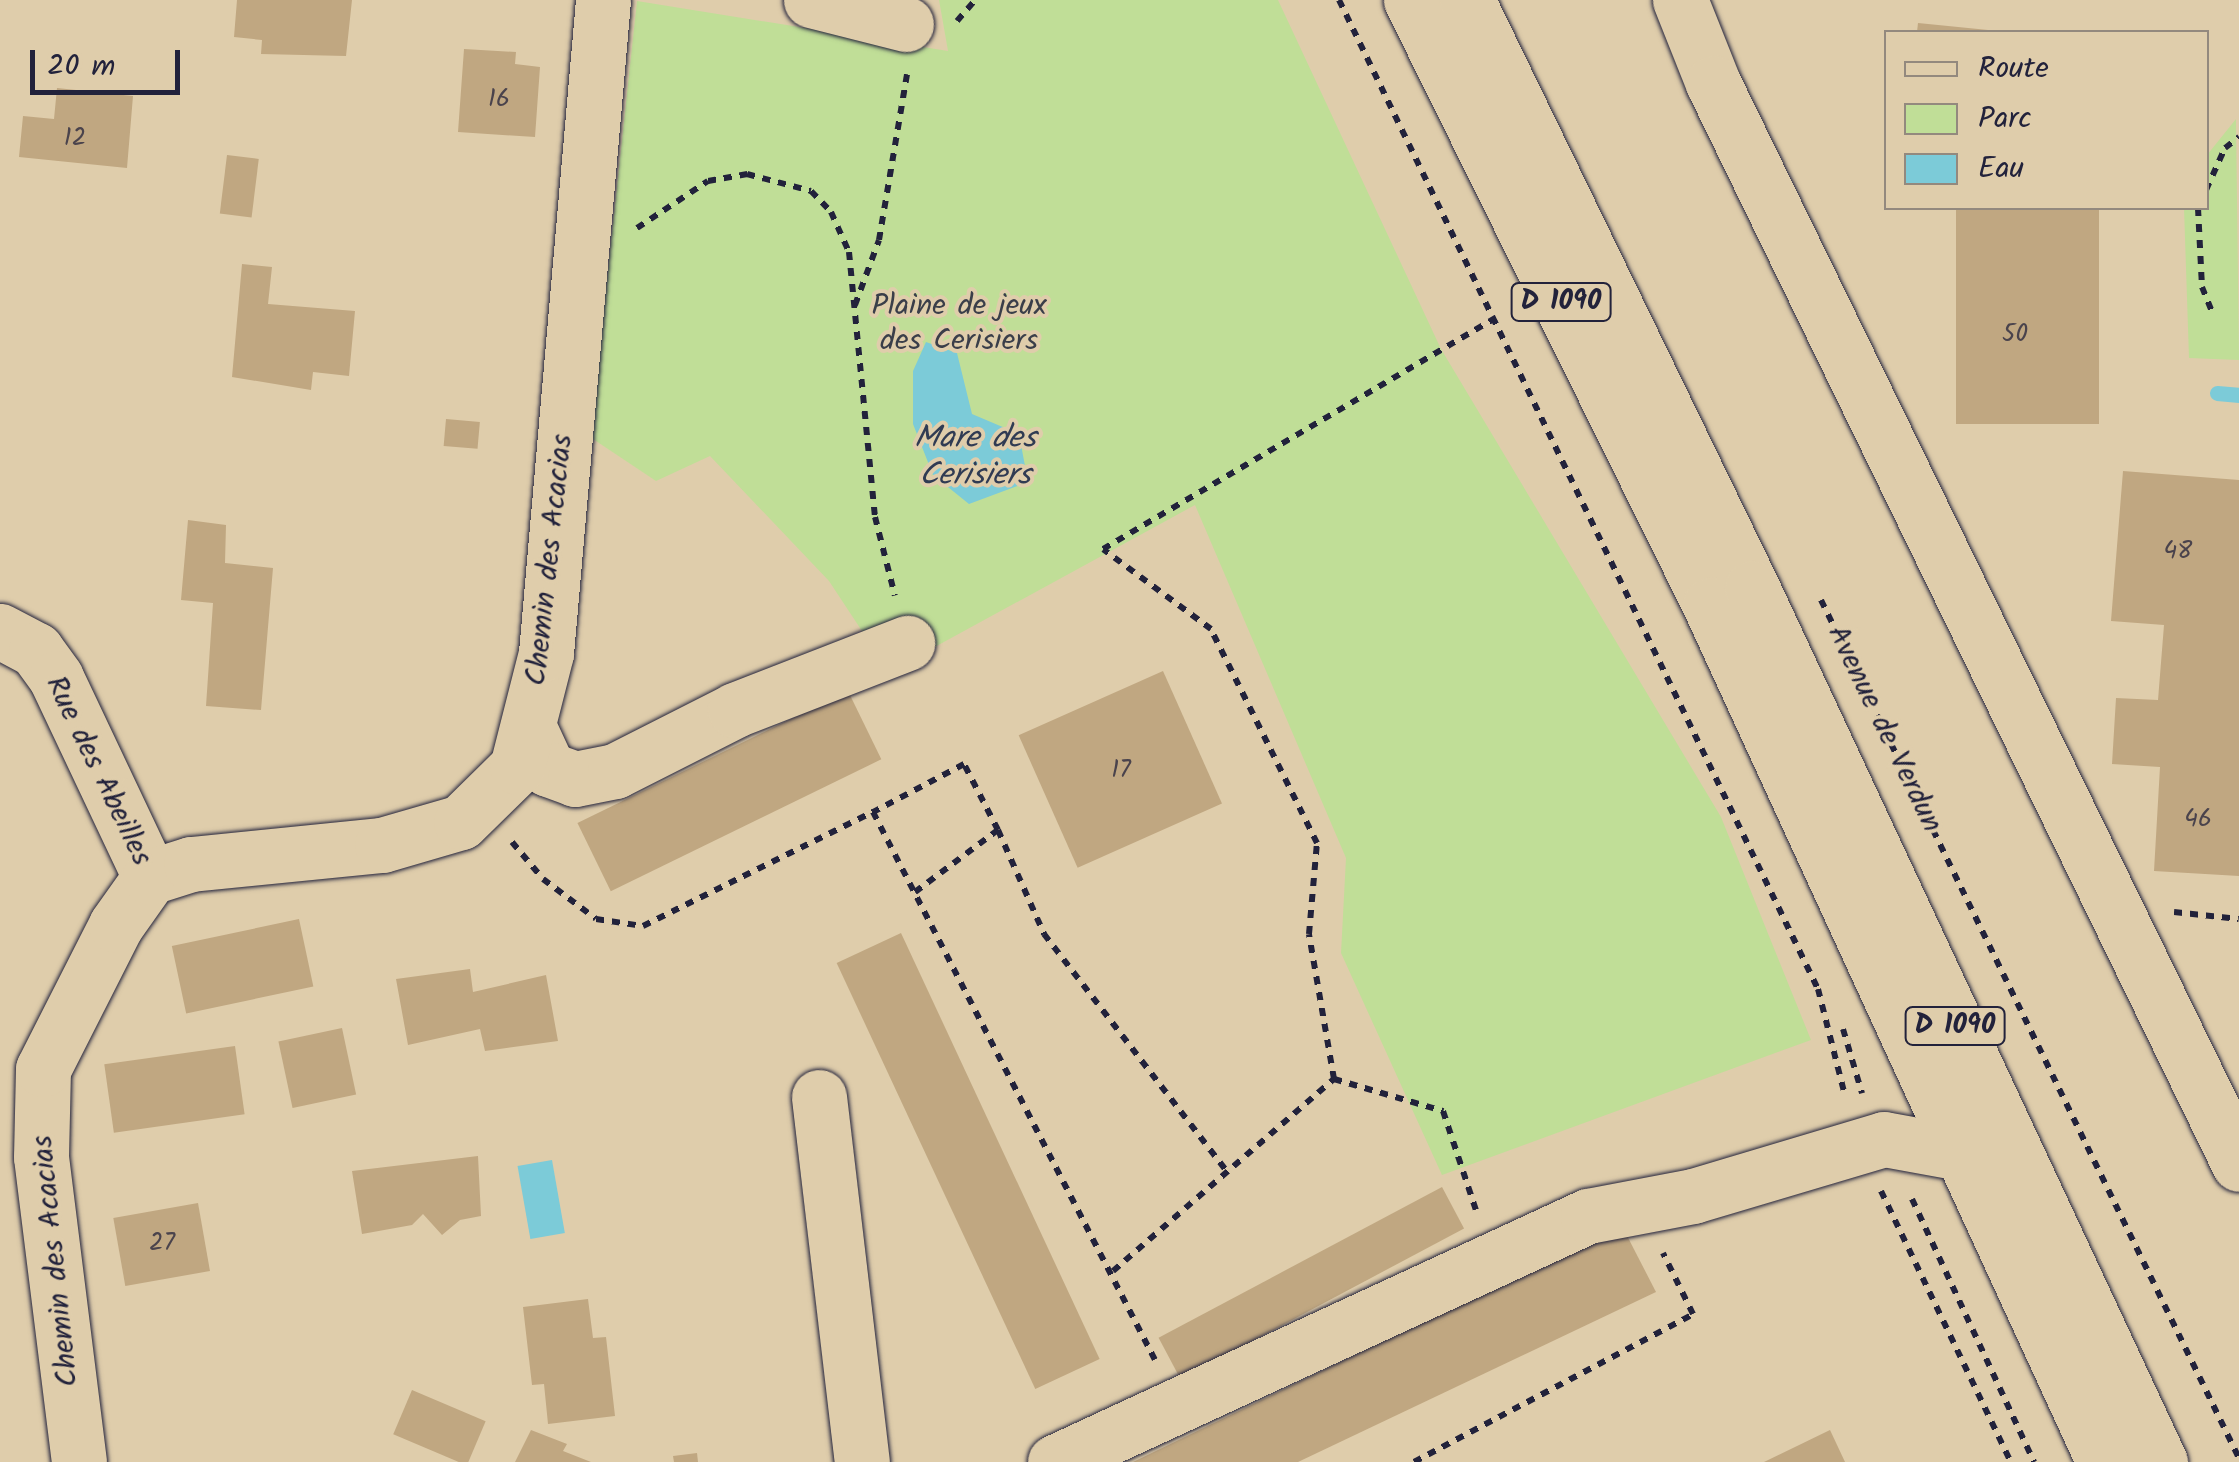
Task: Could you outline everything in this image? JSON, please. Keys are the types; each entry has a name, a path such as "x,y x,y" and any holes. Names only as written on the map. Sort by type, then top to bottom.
{"street":[{"name":"Chemin des Acacias","path":"78,1462 41,1157 43,1069 98,956 150,877 191,864 382,845 461,822 517,767 530,730 546,653 603,0"},
{"path":"811,0 907,46"},
{"name":"D 1090","path":"1411,0 1710,605 2104,1462"},
{"name":"Avenue de Verdun","path":"1467,0 1752,588 2160,1462"},
{"path":"1680,0 1713,83 2239,1164"},
{"name":"Rue des Abeilles","path":"0,630 36,650 56,678 150,877"},
{"path":"530,730 548,769 575,778 616,771 735,710 907,643"},
{"path":"819,1097 862,1462"},
{"path":"1055,1462 1175,1402 1588,1216 1640,1206 1884,1139 1961,1152"}],"path":[{"path":"1339,0 1818,989 1859,1146 2012,1462"},
{"path":"855,306 879,240 907,46"},
{"path":"2209,183 2225,148 2239,137"},
{"path":"579,270 708,181 746,174 782,179 811,191 830,212 849,252 874,518 907,643"},
{"path":"2198,210 2202,287 2213,314"},
{"path":"1334,1079 1309,934 1316,843 1211,629 1103,549 1510,308"},
{"name":"Avenue de Verdun","path":"1812,582 2239,1458"},
{"path":"493,794 513,844 543,879 596,919 643,926 964,764 1044,934 1227,1172"},
{"path":"873,812 1113,1271 1175,1402"},
{"path":"915,892 998,830"},
{"path":"1113,1271 1334,1079"},
{"path":"1334,1079 1443,1111 1498,1256"},
{"path":"1414,1462 1692,1314 1640,1206"}],"green space":[{"name":"Plaine de jeux des Cerisiers","path":"939,0 1278,0 1441,349 1721,817 1811,1040 1442,1175 1341,953 1346,858 1195,505 889,672 829,581 710,456 656,481 590,437 637,1 948,51"},
{"path":"2236,119 2239,360 2189,358 2184,210 2209,210 2209,153"}],"water":[{"name":"Mare des Cerisiers","path":"926,342 957,353 972,414 1019,434 1028,482 969,504 933,475 913,424 913,371"},
{"path":"552,1160 565,1233 530,1239 518,1166"}],"building":[{"path":"237,0 352,0 346,56 261,54 262,40 234,37"},
{"path":"1918,23 1988,30 1917,30"},
{"path":"464,49 516,52 515,64 540,67 535,137 458,132"},
{"path":"57,88 133,96 127,168 19,157 23,116 54,119"},
{"path":"227,155 259,159 252,217 220,214"},
{"path":"1956,210 2099,210 2099,424 1956,424"},
{"path":"242,264 272,267 268,304 355,311 349,376 313,372 311,390 232,377"},
{"path":"446,419 480,422 478,449 444,446"},
{"path":"2123,471 2239,480 2239,876 2154,871 2160,767 2112,764 2116,698 2158,700 2164,625 2111,621"},
{"path":"188,520 226,525 225,563 273,568 261,710 206,706 213,603 181,600"},
{"path":"1163,671 1222,803 1078,868 1019,735"},
{"path":"848,691 881,759 611,891 577,823"},
{"path":"299,919 313,986 186,1014 172,946"},
{"path":"901,933 1100,1359 1035,1389 837,963"},
{"path":"470,969 473,992 546,975 558,1041 485,1051 480,1029 408,1045 396,979"},
{"path":"342,1028 356,1095 293,1108 278,1042"},
{"path":"235,1046 245,1114 114,1133 104,1064"},
{"path":"478,1156 481,1216 460,1220 442,1235 423,1214 412,1225 362,1234 352,1171"},
{"path":"1442,1187 1464,1228 1181,1379 1159,1338"},
{"path":"198,1203 210,1271 125,1286 113,1218"},
{"path":"1622,1226 1656,1292 1298,1462 1133,1462"},
{"path":"588,1299 593,1338 606,1337 615,1416 548,1424 544,1384 532,1385 523,1307"},
{"path":"412,1390 486,1421 468,1462 459,1462 393,1434"},
{"path":"531,1430 567,1444 563,1451 591,1462 515,1462"},
{"path":"1830,1430 1845,1462 1764,1462"},
{"path":"697,1453 698,1462 674,1462 673,1456"}],"waterway":[{"path":"2217,393 2239,395"}]}
